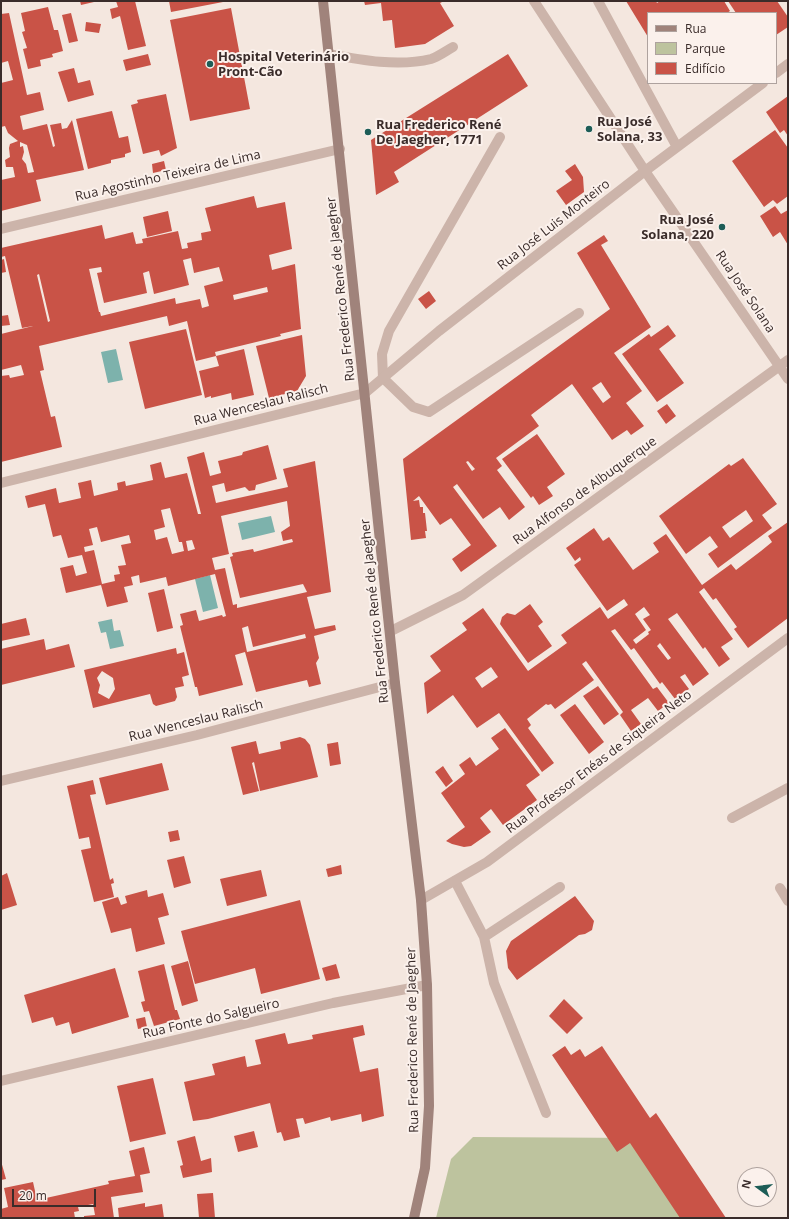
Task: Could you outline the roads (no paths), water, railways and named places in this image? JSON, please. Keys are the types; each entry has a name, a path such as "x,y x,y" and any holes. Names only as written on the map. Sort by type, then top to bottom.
{"main road":[{"name":"Rua Frederico René de Jaegher","path":"323,1 396,683 421,900 428,985 429,1114 425,1168 414,1218"}],"street":[{"name":"Rua José Solana","path":"534,1 645,171 788,379"},
{"path":"598,1 677,147"},
{"path":"328,54 378,61 403,62 432,59 453,47"},
{"path":"777,72 788,64"},
{"name":"Rua José Luis Monteiro","path":"365,393 439,331 645,171 709,125 762,84"},
{"path":"500,137 389,331 382,354 383,378 412,407 429,412 579,313"},
{"name":"Rua Agostinho Teixeira de Lima","path":"1,229 340,150"},
{"name":"Rua Alfonso de Albuquerque","path":"391,631 463,595 788,360"},
{"name":"Rua Wenceslau Ralisch","path":"1,483 365,393"},
{"name":"Rua Professor Enéas de Siqueira Neto","path":"421,900 487,862 788,638"},
{"name":"Rua Wenceslau Ralisch","path":"1,781 197,735 396,683"},
{"path":"732,818 788,788"},
{"path":"455,881 484,937 494,983 546,1113"},
{"path":"484,937 560,887"},
{"path":"780,888 788,901"},
{"name":"Rua Fonte do Salgueiro","path":"1,1081 333,1003 428,985"}],"water":[{"path":"116,349 123,380 108,383 101,352"},
{"path":"271,516 275,532 242,540 238,523"},
{"path":"210,575 218,608 203,612 195,579"},
{"path":"112,619 114,631 120,630 124,646 110,649 106,632 101,633 98,622"}],"place":[{"name":"Hospital Veterinário Pront-Cão","path":"210,64"},
{"name":"Rua José Solana, 33","path":"589,129"},
{"name":"Rua Frederico René De Jaegher, 1771","path":"368,132"},
{"name":"Rua José Solana, 220","path":"722,227"}]}
